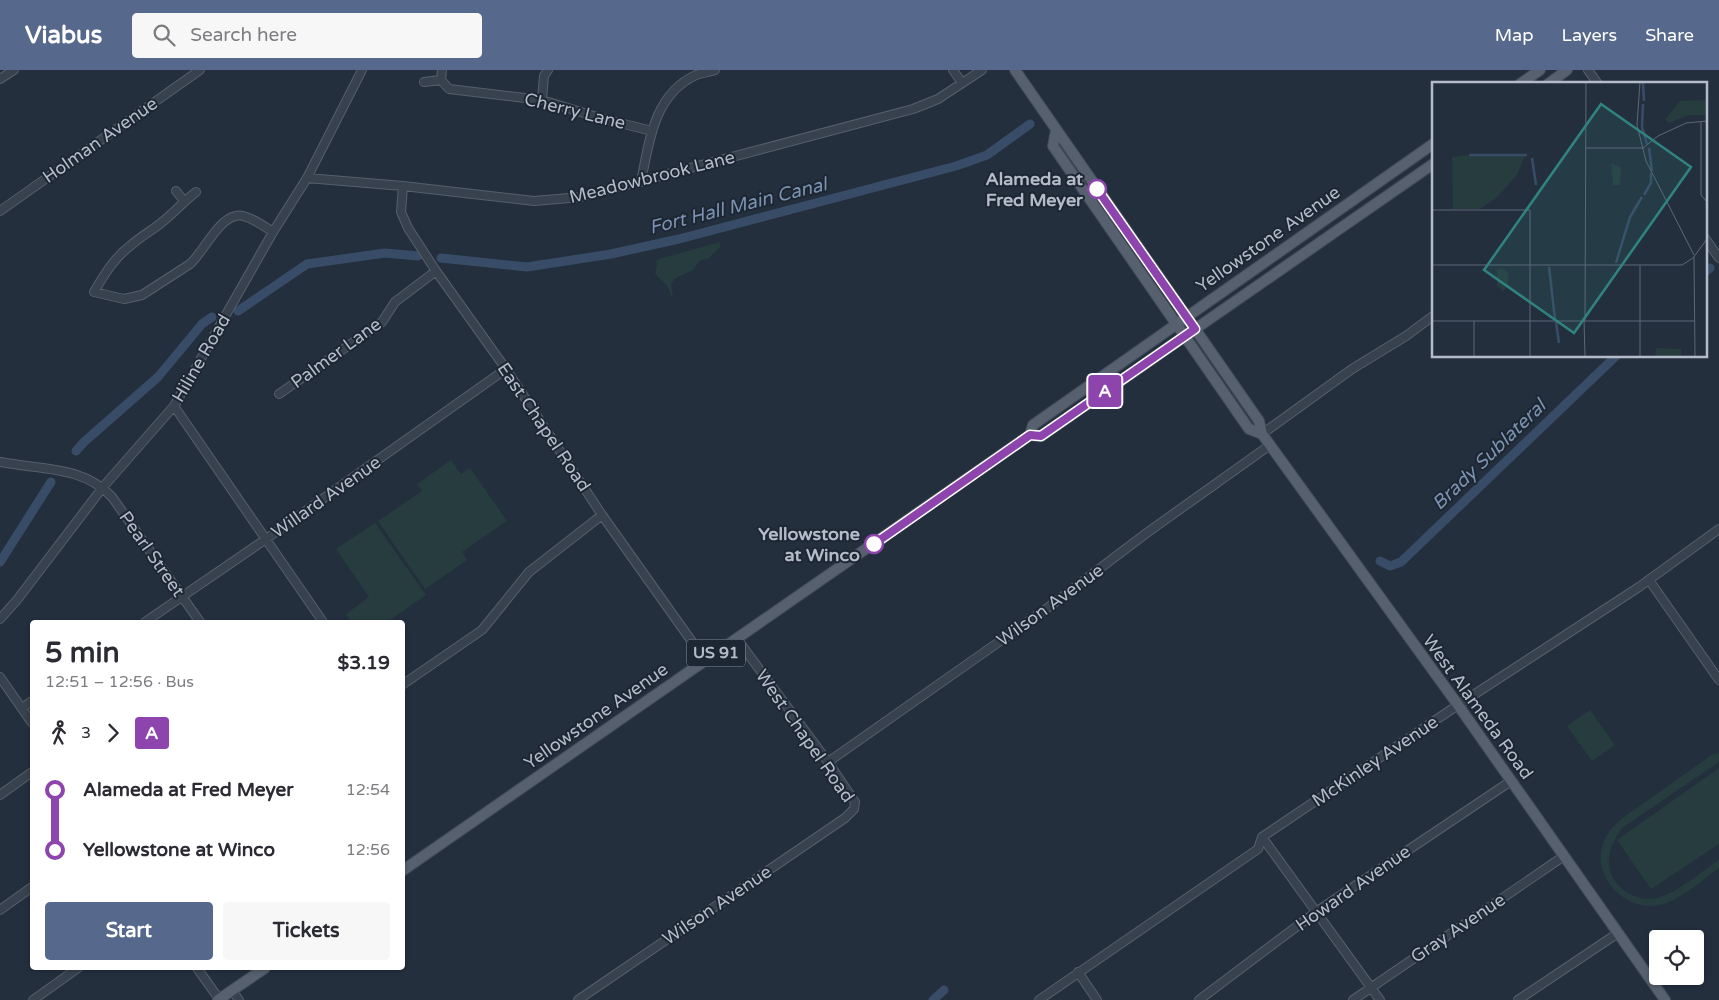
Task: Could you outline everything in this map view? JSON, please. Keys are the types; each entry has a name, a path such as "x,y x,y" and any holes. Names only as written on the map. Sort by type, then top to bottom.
{"main road":[{"name":"West Alameda Road","path":"1015,70 1259,421 1262,434 1270,446 1458,705 1665,1000"},
{"path":"1523,82 1540,70"},
{"path":"1551,82 1567,70"},
{"name":"West Alameda Road","path":"1056,130 1053,146 1249,429 1262,434"},
{"name":"Yellowstone Avenue","path":"405,869 1030,435 1033,425 1432,145"},
{"name":"Yellowstone Avenue","path":"1030,435 1041,436 1432,165"},
{"path":"219,1000 262,970"}],"street":[{"path":"0,79 14,70"},
{"name":"Holman Avenue","path":"0,211 200,70"},
{"name":"Hiline Road","path":"0,619 17,600 103,487 174,406 307,178 362,70"},
{"path":"424,82 442,80 442,70"},
{"path":"542,100 544,76 548,70"},
{"path":"641,182 652,131 664,101 680,85 696,75 715,70"},
{"path":"953,70 962,84"},
{"name":"Meadowbrook Lane","path":"307,178 402,186 534,201 581,197 913,109 938,99 982,70"},
{"path":"1588,70 1597,82"},
{"name":"Cherry Lane","path":"442,80 449,89 542,100 600,118 652,131"},
{"name":"East Chapel Road","path":"402,186 401,212 408,228 436,271 506,369 602,515 705,660"},
{"path":"176,191 184,201"},
{"path":"196,192 154,229 130,245 105,273 94,292 124,299 142,295 196,259 224,221 233,215 245,216 274,232"},
{"path":"1706,239 1719,258"},
{"name":"Palmer Lane","path":"280,394 382,322 395,302 436,271"},
{"path":"1262,434 1352,369 1406,336 1432,317"},
{"name":"Willard Avenue","path":"148,620 506,369"},
{"path":"174,406 322,620"},
{"name":"Wilson Avenue","path":"828,762 1044,610 1148,532 1270,446"},
{"path":"0,462 25,467 56,469 83,476 103,487"},
{"name":"Pearl Street","path":"103,487 199,620"},
{"path":"405,683 482,630 529,572 602,515"},
{"name":"McKinley Avenue","path":"1039,1000 1258,849 1262,837 1458,705 1649,580 1719,529"},
{"path":"1649,580 1718,677"},
{"name":"West Chapel Road","path":"737,639 828,762 855,802 854,809"},
{"path":"0,677 30,720"},
{"path":"22,708 30,702"},
{"path":"0,795 30,773"},
{"name":"Howard Avenue","path":"1198,1000 1316,912 1511,780"},
{"name":"Wilson Avenue","path":"578,1000 845,818 854,809"},
{"path":"1262,837 1380,1000"},
{"name":"Gray Avenue","path":"1353,1000 1564,856"},
{"path":"0,910 30,888"},
{"path":"1518,1000 1618,933"},
{"path":"33,1000 75,970"},
{"path":"198,970 219,1000"},
{"path":"1078,972 1097,1000"},
{"path":"232,990 239,1000"}],"green space":[{"path":"720,242 720,247 709,258 699,261 693,270 674,279 671,286 673,295 671,296 667,285 655,273 656,260"},
{"path":"451,460 461,474 470,468 507,521 462,552 467,560 425,589 378,521 422,491 417,484"},
{"path":"375,523 426,595 390,620 350,620 346,614 369,597 336,549"},
{"path":"1590,710 1615,745 1592,761 1567,726"},
{"path":"1719,753 1719,762 1622,828 1613,844 1609,864 1610,872 1619,886 1632,895 1649,899 1672,892 1719,860 1719,868 1686,893 1664,904 1650,906 1636,904 1624,898 1613,888 1601,864 1601,851 1606,837 1624,817 1713,754"},
{"path":"1719,768 1719,844 1651,889 1617,840"}],"waterway":[{"name":"Fort Hall Main Canal","path":"441,258 527,267 611,254 679,239 956,166 987,155 1030,124"},
{"name":"Fort Hall Main Canal","path":"238,311 307,264 385,253 418,256"},
{"name":"Brady Sublateral","path":"1706,271 1710,268"},
{"name":"Fort Hall Main Canal","path":"76,451 158,377 202,324 212,317"},
{"name":"Brady Sublateral","path":"1380,561 1390,566 1401,562 1614,358"},
{"name":"Fort Hall Main Canal","path":"0,562 51,482"},
{"path":"933,1000 944,990"}],"bus line":[{"name":"A","path":"874,544 1030,435 1041,436 1195,329 1097,189"}],"place":[{"name":"Alameda at Fred Meyer","path":"1097,189"},
{"name":"Yellowstone at Winco","path":"874,544"}]}
